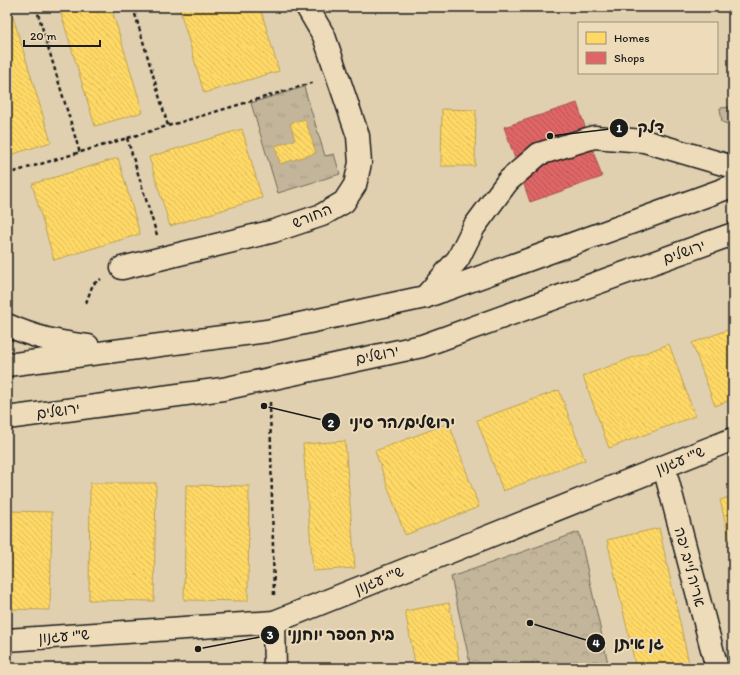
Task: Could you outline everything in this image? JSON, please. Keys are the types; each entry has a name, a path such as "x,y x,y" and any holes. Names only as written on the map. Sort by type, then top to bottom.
{"main road":[{"name":"החורש","path":"122,268 274,231 322,214 344,202 355,185 360,163 358,136 324,36 306,7"},
{"path":"425,297 458,259 474,228 508,181 539,154 594,137 644,141 733,167"},
{"path":"7,365 267,331 425,297 733,186"},
{"name":"ירושלים","path":"7,418 223,389 422,346 733,234"},
{"path":"7,325 31,336 57,342 115,350"},
{"name":"ש\"י עגנון","path":"7,640 274,622 733,439"},
{"name":"אריה לייב יפה","path":"664,467 717,668"},
{"path":"274,622 275,668"}],"path":[{"path":"36,7 80,153"},
{"path":"135,14 168,126"},
{"path":"7,174 338,75"},
{"path":"127,138 164,258"},
{"path":"86,303 93,284"},
{"path":"270,379 274,622"}],"green space":[{"path":"304,87 325,156 334,154 340,174 278,193 251,103"},
{"path":"733,107 733,126 722,122 720,108"},
{"path":"579,532 609,668 471,668 451,577"}],"building: Homes":[{"path":"7,7 10,7 51,142 7,156"},
{"path":"59,7 111,7 143,112 95,126"},
{"path":"179,7 260,7 279,71 204,93"},
{"path":"442,109 476,110 475,166 441,166"},
{"path":"305,119 316,153 280,164 275,146 295,140 290,123"},
{"path":"242,129 262,198 170,226 149,157"},
{"path":"118,158 140,234 54,260 32,184"},
{"path":"733,328 733,399 715,406 692,343"},
{"path":"669,344 695,416 609,448 583,376"},
{"path":"559,390 585,460 503,491 477,420"},
{"path":"449,423 479,507 405,535 375,451"},
{"path":"345,441 355,568 313,571 303,444"},
{"path":"90,483 156,483 154,601 89,600"},
{"path":"186,485 249,486 248,601 184,600"},
{"path":"733,496 733,544 731,545 720,500"},
{"path":"7,511 52,512 50,610 7,609"},
{"path":"659,528 690,668 636,668 607,540"},
{"path":"449,603 459,660 416,668 405,611"}],"building: Shops":[{"path":"577,103 602,177 530,202 504,127"}],"place":[{"name":"דלק","path":"550,136"},
{"name":"ירושלים/הר סיני","path":"264,406"},
{"name":"גן איתן","path":"530,623"},
{"name":"בית הספר יוחנני","path":"198,649"}]}
